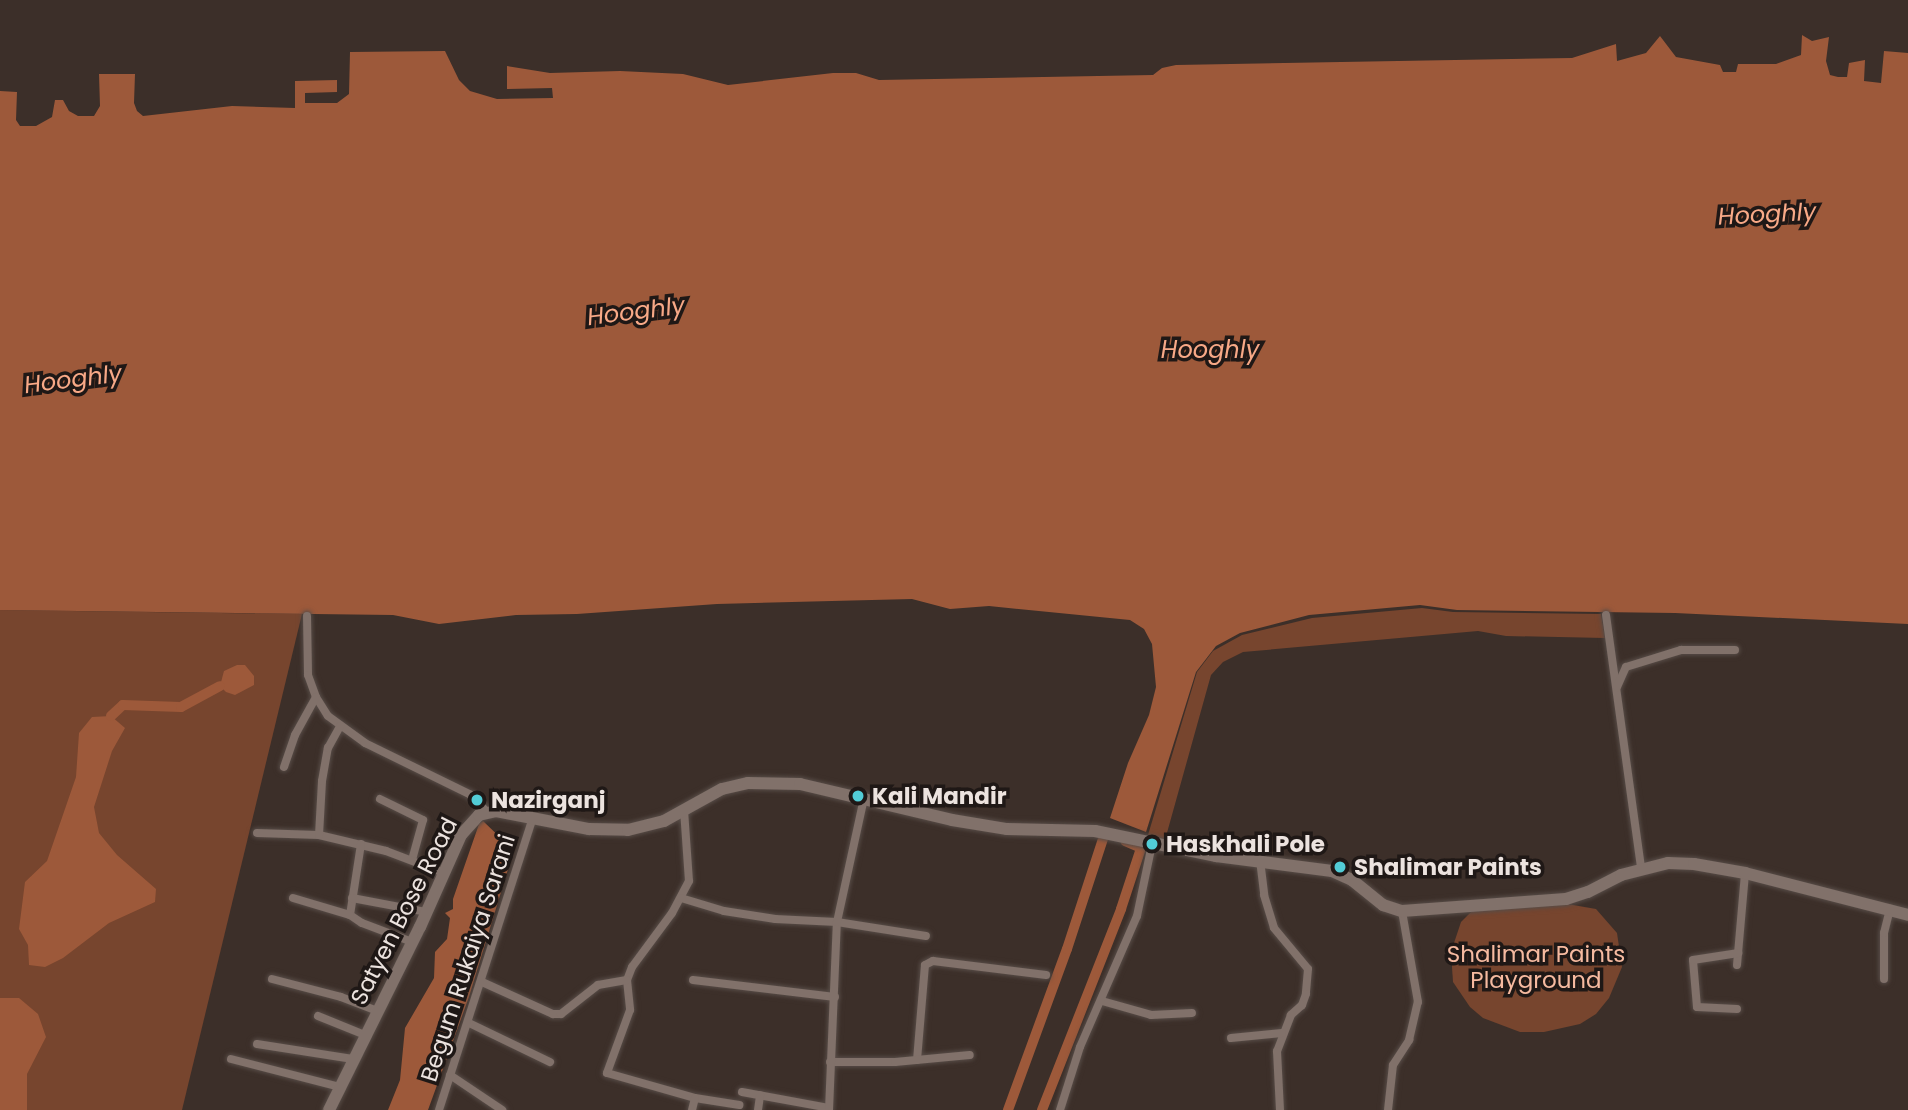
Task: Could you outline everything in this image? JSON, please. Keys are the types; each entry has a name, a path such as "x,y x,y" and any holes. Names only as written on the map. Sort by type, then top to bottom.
{"main road":[{"name":"Satyen Bose Road","path":"329,1110 469,824 487,812 496,810 589,829 628,830 664,821 713,792 748,783 800,783 952,820 1007,829 1095,831 1320,869 1347,876 1383,905 1402,911"},
{"path":"1402,911 1566,899 1642,868 1668,863 1694,864 1745,873 1908,915"}],"street":[{"path":"1606,615 1642,868"},
{"path":"307,616 308,675 316,697 340,726 365,743 471,795 487,812"},
{"path":"1616,689 1626,667 1681,650 1735,650"},
{"path":"284,767 295,735 316,697"},
{"path":"319,835 328,748 340,726"},
{"path":"742,1091 829,1109 837,922 864,798"},
{"path":"380,799 423,820 412,860"},
{"path":"684,810 689,881 681,898 632,967 627,980 630,1010 607,1073 695,1098 739,1105"},
{"name":"Begum Rukaiya Sarani","path":"439,1110 533,818"},
{"path":"257,833 319,835 412,860 444,873"},
{"path":"1060,1110 1080,1047 1102,1002 1137,916 1148,842"},
{"path":"350,915 361,845"},
{"path":"1260,860 1264,895 1273,928 1308,969 1302,1005 1291,1015 1282,1033 1276,1074 1280,1110"},
{"path":"1737,965 1745,873"},
{"path":"293,898 350,915 362,923 412,942"},
{"path":"352,898 426,912"},
{"path":"681,898 724,911 775,919 837,922 926,936"},
{"path":"1884,979 1884,933 1890,909"},
{"path":"1388,1110 1393,1065 1409,1040 1418,1002 1402,911"},
{"path":"1737,1009 1697,1007 1693,960 1738,953"},
{"path":"917,1060 925,965 933,961 1046,975"},
{"path":"272,979 341,997 377,1011"},
{"path":"482,982 553,1014 561,1014 598,985 627,980"},
{"path":"693,980 835,997"},
{"path":"1102,1002 1151,1015 1192,1013"},
{"path":"318,1016 365,1035"},
{"path":"469,1023 550,1062"},
{"path":"1231,1038 1282,1033"},
{"path":"257,1044 353,1059"},
{"path":"830,1062 917,1060 970,1055"},
{"path":"231,1059 340,1087"},
{"path":"450,1075 498,1109"},
{"path":"758,1110 760,1095"},
{"path":"692,1110 695,1098"}],"green space":[{"path":"1422,608 1453,612 1601,614 1605,638 1506,636 1478,631 1243,652 1223,662 1211,675 1165,840 1148,835 1197,672 1213,651 1242,635 1312,618"},
{"path":"0,610 302,614 182,1110 0,1110"},
{"name":"Shalimar Paints Playground","path":"1556,902 1596,909 1617,933 1622,967 1609,998 1596,1014 1580,1024 1544,1032 1520,1032 1483,1018 1470,1007 1453,982 1451,952 1461,922 1472,911"}],"water":[{"name":"Hooghly","path":"1802,35 1812,41 1829,37 1826,61 1830,75 1838,77 1847,77 1849,63 1865,60 1864,81 1881,83 1884,51 1908,53 1908,624 1675,613 1457,610 1420,605 1309,615 1240,633 1216,646 1196,672 1146,832 1110,818 1128,763 1149,715 1156,687 1152,644 1144,629 1130,620 989,606 950,609 912,599 717,604 577,614 516,615 439,624 393,615 0,610 0,91 17,92 16,120 20,126 36,126 52,117 55,100 63,100 69,111 78,116 94,116 100,106 99,74 135,74 134,103 143,116 232,106 295,108 295,81 337,80 337,92 305,93 305,103 337,103 349,94 350,52 445,51 459,80 470,91 497,99 553,98 552,88 507,89 507,66 550,73 620,71 683,74 728,85 833,73 856,73 879,80 1153,75 1162,68 1176,65 1572,58 1616,44 1617,61 1646,53 1660,36 1676,57 1720,65 1723,72 1736,72 1738,64 1776,64 1801,55"},
{"path":"237,665 245,665 254,676 254,685 235,695 220,686 224,671"},
{"path":"111,716 125,728 112,751 94,807 99,833 117,855 156,889 155,902 109,923 63,958 45,967 29,965 28,945 19,929 25,882 47,861 76,777 79,733 92,717"},
{"path":"483,821 513,853 469,997 428,1110 388,1110 400,1080 405,1028 434,978 435,952 447,939 450,918 445,913 453,909 453,899 479,824"},
{"path":"0,998 19,998 38,1014 46,1037 27,1074 27,1110 0,1110"}],"waterway":[{"path":"111,716 123,705 181,707 220,686"},
{"path":"1008,1110 1067,949 1105,833 1111,835"},
{"path":"1042,1110 1121,909 1141,848 1125,841"}],"place":[{"name":"Kali Mandir","path":"858,796"},
{"name":"Nazirganj","path":"477,800"},
{"name":"Haskhali Pole","path":"1152,844"},
{"name":"Shalimar Paints","path":"1340,867"}]}
